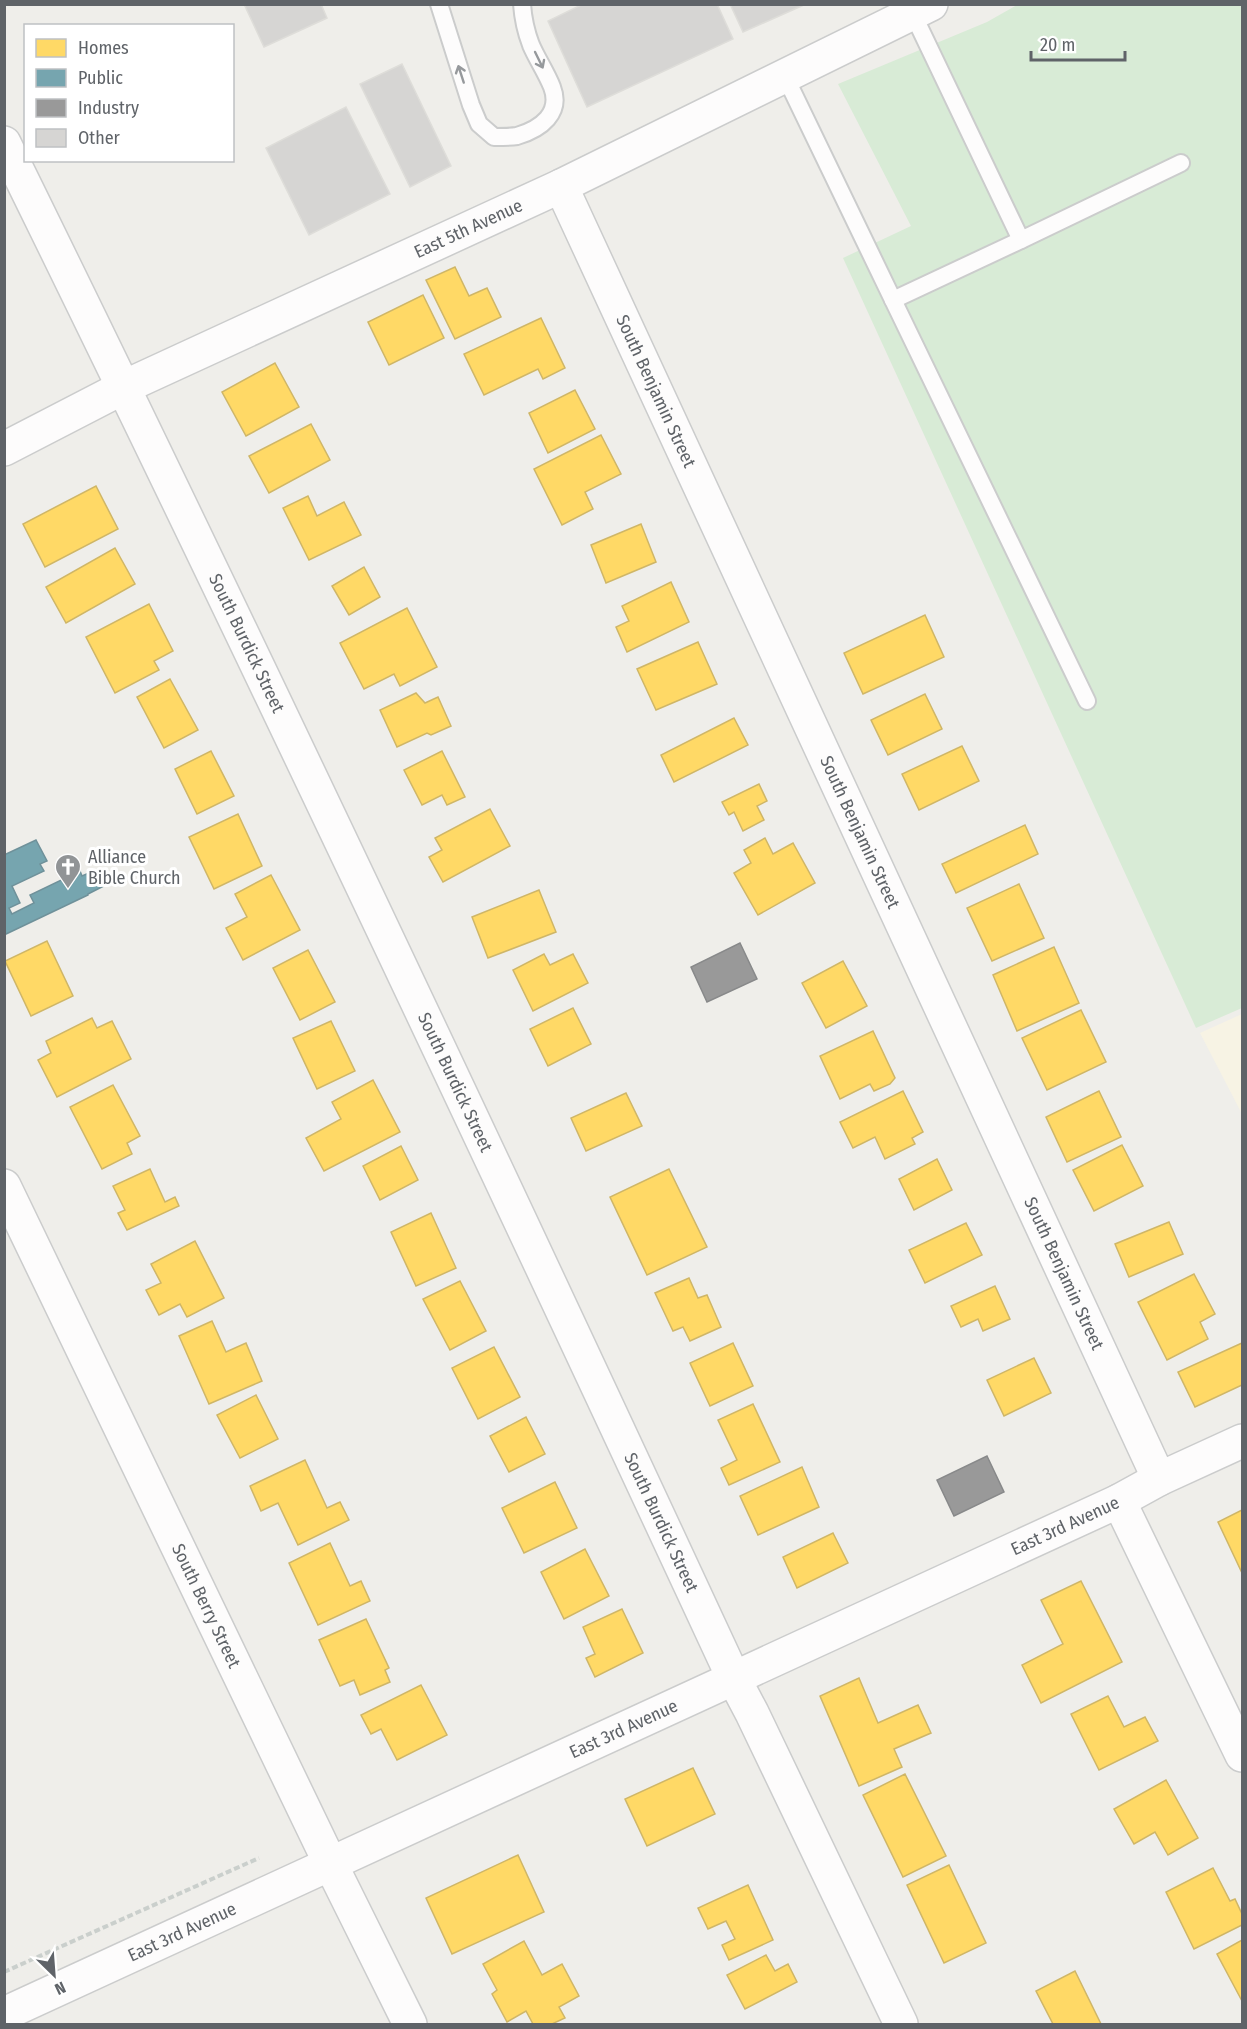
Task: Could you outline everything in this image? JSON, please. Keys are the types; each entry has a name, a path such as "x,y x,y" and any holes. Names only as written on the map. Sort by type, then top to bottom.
{"street":[{"name":"East 5th Avenue","path":"4,449 124,387 561,186 922,9"},
{"name":"South Burdick Street","path":"4,143 124,387 569,1324 733,1677 902,2025"},
{"name":"South Benjamin Street","path":"561,186 1159,1479"},
{"name":"South Berry Street","path":"4,1186 410,2025"},
{"name":"East 3rd Avenue","path":"4,2014 1119,1501 1159,1479 1242,1442"},
{"path":"1119,1501 1242,1755"}],"lane":[{"path":"439,4 471,105 479,124 494,137 517,136 539,126 550,118 555,103 552,88 531,44 523,19 522,4"},
{"path":"922,9 1021,240"},
{"path":"785,76 1087,702"},
{"path":"893,300 1181,163"}],"shaded area":[{"path":"1242,1014 1242,1114 1200,1033"}],"green space":[{"path":"1017,5 1242,5 1242,1008 1196,1028 843,258 911,226 838,84 987,22"}],"building: Homes":[{"path":"455,267 469,296 487,288 501,317 455,339 426,280"},
{"path":"423,295 444,338 389,365 368,322"},
{"path":"541,318 565,368 543,379 538,369 484,395 464,354"},
{"path":"275,363 299,407 246,436 222,392"},
{"path":"575,390 595,429 548,453 529,413"},
{"path":"311,424 330,460 269,493 249,456"},
{"path":"601,435 621,474 585,492 593,509 562,525 534,469"},
{"path":"96,486 118,529 45,567 23,524"},
{"path":"308,496 317,516 344,502 361,535 309,560 283,508"},
{"path":"641,524 656,562 606,583 591,545"},
{"path":"115,548 135,584 66,623 46,587"},
{"path":"364,567 380,597 349,615 332,586"},
{"path":"671,582 689,622 627,652 616,627 629,621 622,606"},
{"path":"149,604 173,651 154,661 159,670 115,693 86,637"},
{"path":"407,608 437,667 400,686 394,674 364,689 340,643"},
{"path":"925,615 944,657 863,694 844,653"},
{"path":"698,642 717,684 656,710 637,669"},
{"path":"170,679 198,730 164,748 137,697"},
{"path":"416,693 425,703 438,697 451,726 431,735 427,733 397,747 380,710"},
{"path":"925,694 942,729 888,755 871,720"},
{"path":"734,718 748,745 674,782 661,755"},
{"path":"962,746 979,781 919,810 902,774"},
{"path":"211,751 234,796 197,814 175,769"},
{"path":"442,751 465,797 447,805 442,795 422,805 404,770"},
{"path":"759,784 767,801 757,806 764,820 743,831 734,812 729,815 722,802"},
{"path":"490,809 510,846 443,882 429,857 442,850 435,838"},
{"path":"238,814 262,866 214,889 189,837"},
{"path":"1025,825 1038,854 956,893 942,864"},
{"path":"765,838 773,854 793,843 815,883 758,915 734,873 751,863 744,850"},
{"path":"271,875 300,930 243,960 226,928 247,917 235,894"},
{"path":"1019,884 1044,938 992,961 967,908"},
{"path":"539,890 556,932 488,958 472,917"},
{"path":"47,941 73,996 31,1016 5,961"},
{"path":"1054,947 1079,1003 1017,1031 993,975"},
{"path":"308,950 335,1002 300,1020 273,968"},
{"path":"544,954 550,965 573,954 588,983 533,1011 513,970"},
{"path":"843,961 867,1006 826,1028 802,983"},
{"path":"573,1008 591,1044 548,1066 530,1029"},
{"path":"1081,1010 1106,1062 1047,1090 1022,1038"},
{"path":"92,1018 97,1028 112,1021 131,1059 57,1097 38,1060 51,1053 46,1041"},
{"path":"331,1021 355,1071 317,1089 293,1038"},
{"path":"873,1031 895,1078 890,1084 874,1091 870,1084 840,1099 820,1056"},
{"path":"373,1080 400,1132 324,1171 306,1138 341,1119 332,1102"},
{"path":"113,1085 140,1136 127,1143 132,1154 102,1169 70,1107"},
{"path":"903,1091 923,1132 912,1138 915,1144 885,1159 875,1137 853,1148 840,1122"},
{"path":"1099,1091 1121,1137 1067,1162 1046,1117"},
{"path":"626,1093 642,1126 586,1151 571,1118"},
{"path":"1122,1145 1143,1186 1094,1211 1073,1170"},
{"path":"401,1146 418,1180 380,1200 363,1166"},
{"path":"937,1159 952,1190 914,1210 899,1179"},
{"path":"150,1169 165,1202 175,1197 179,1206 127,1230 118,1213 125,1210 113,1186"},
{"path":"669,1169 707,1247 647,1275 610,1197"},
{"path":"431,1213 456,1268 416,1286 391,1232"},
{"path":"1169,1222 1183,1254 1129,1277 1115,1244"},
{"path":"966,1223 982,1255 925,1283 909,1250"},
{"path":"195,1241 224,1298 187,1317 180,1304 159,1315 146,1290 161,1283 151,1264"},
{"path":"1194,1274 1215,1314 1200,1322 1208,1339 1167,1360 1138,1302"},
{"path":"689,1278 698,1298 707,1295 721,1327 690,1341 683,1327 673,1331 655,1293"},
{"path":"460,1281 486,1331 450,1350 423,1299"},
{"path":"995,1286 1010,1319 983,1331 978,1319 961,1327 951,1306"},
{"path":"212,1321 226,1352 246,1343 262,1381 209,1404 179,1336"},
{"path":"733,1343 753,1386 710,1406 690,1363"},
{"path":"1242,1343 1242,1385 1195,1407 1178,1372"},
{"path":"494,1347 520,1397 478,1419 452,1368"},
{"path":"1034,1358 1051,1393 1004,1416 987,1380"},
{"path":"256,1395 278,1439 240,1458 217,1415"},
{"path":"753,1404 780,1462 729,1485 721,1468 737,1460 718,1420"},
{"path":"526,1417 545,1454 509,1472 490,1436"},
{"path":"305,1460 327,1508 340,1502 349,1520 298,1545 278,1503 261,1511 250,1486"},
{"path":"802,1467 819,1507 758,1535 740,1496"},
{"path":"555,1482 577,1528 524,1553 502,1508"},
{"path":"1242,1510 1242,1573 1218,1522"},
{"path":"833,1533 848,1563 797,1588 783,1557"},
{"path":"330,1543 350,1586 361,1581 370,1601 318,1625 289,1563"},
{"path":"585,1549 609,1596 564,1619 541,1572"},
{"path":"1081,1581 1122,1662 1041,1703 1022,1665 1063,1644 1041,1600"},
{"path":"622,1609 643,1653 595,1677 586,1658 595,1654 583,1627"},
{"path":"366,1619 389,1668 385,1670 390,1682 360,1695 354,1680 340,1686 319,1640"},
{"path":"859,1678 878,1723 918,1705 931,1733 894,1749 902,1767 859,1786 820,1696"},
{"path":"421,1685 447,1735 397,1760 381,1729 371,1734 361,1715"},
{"path":"1108,1696 1124,1727 1145,1717 1158,1741 1099,1770 1071,1714"},
{"path":"693,1768 715,1814 647,1846 625,1799"},
{"path":"905,1774 946,1856 903,1877 863,1795"},
{"path":"1166,1780 1198,1838 1168,1855 1155,1832 1134,1844 1114,1809"},
{"path":"518,1855 544,1912 452,1954 426,1898"},
{"path":"949,1865 986,1943 944,1963 907,1885"},
{"path":"1213,1868 1230,1901 1235,1899 1242,1914 1242,1925 1194,1949 1166,1892"},
{"path":"748,1885 773,1940 729,1960 722,1945 735,1939 726,1921 708,1929 698,1908"},
{"path":"1242,1940 1242,2001 1217,1954"},
{"path":"524,1941 542,1975 562,1964 579,1996 559,2007 565,2018 552,2024 533,2024 526,2011 507,2022 492,1994 497,1990 483,1964"},
{"path":"766,1955 775,1971 788,1964 797,1982 745,2009 727,1975"},
{"path":"1075,1971 1101,2024 1053,2024 1036,1991"}],"building: Public":[{"name":"Alliance Bible Church","path":"36,840 47,861 40,864 44,871 12,886 20,903 9,908 12,914 34,903 30,895 80,871 82,876 96,870 104,886 4,935 4,855"}],"building: Industry":[{"path":"740,943 757,979 707,1002 691,967"},
{"path":"987,1456 1004,1492 954,1516 937,1480"}],"building: Other":[{"path":"244,4 321,4 327,18 264,47"},
{"path":"583,4 717,4 733,39 587,107 548,21"},
{"path":"730,4 806,4 743,32"},
{"path":"402,64 451,166 410,187 360,84"},
{"path":"346,107 390,194 309,235 266,148"}],"place":[{"name":"Alliance Bible Church","path":"68,890"}]}
